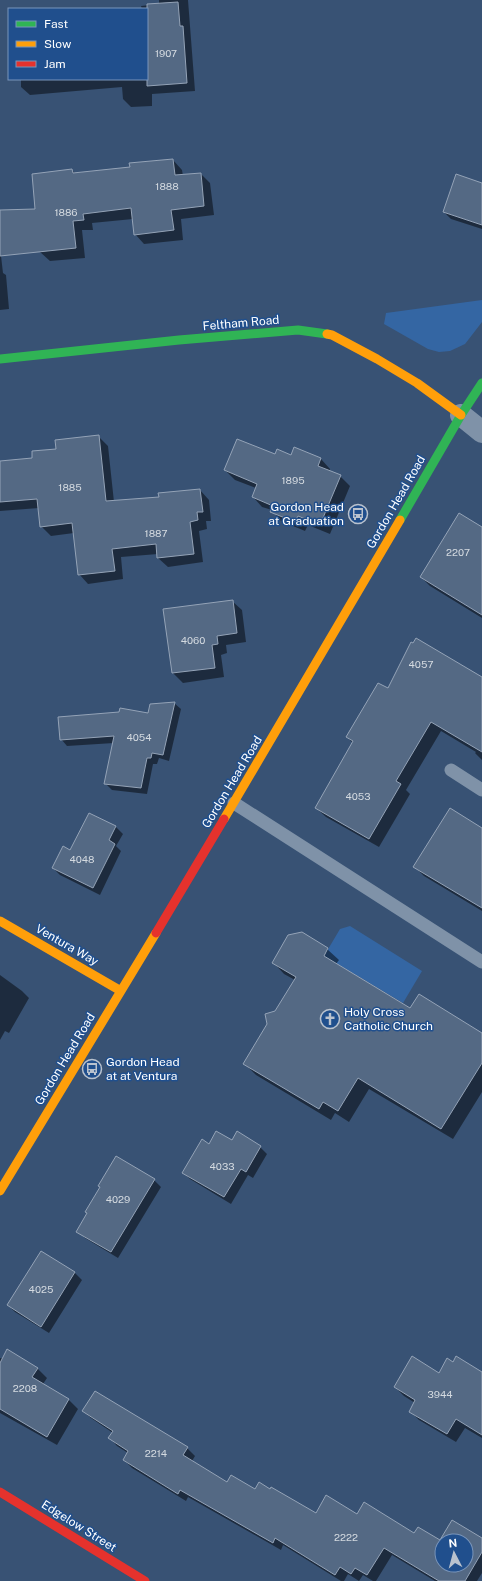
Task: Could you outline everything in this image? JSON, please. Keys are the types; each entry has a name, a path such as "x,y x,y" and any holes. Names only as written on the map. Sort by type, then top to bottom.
{"main road":[{"name":"Feltham Road","path":"0,359 179,340 298,330 332,335 377,359 417,383 461,415"},
{"name":"Gordon Head Road","path":"0,1191 234,803 461,415 482,383"},
{"name":"Ventura Way","path":"0,921 121,991"},
{"name":"Edgelow Street","path":"0,1492 145,1581"}],"street":[{"path":"461,415 482,432"}],"lane":[{"path":"451,770 482,790"},
{"path":"234,803 482,962"}],"shaded area":[{"path":"482,300 482,322 465,344 450,351 439,352 428,349 384,324 386,313"},
{"path":"350,926 422,971 403,1003 324,956 340,929"}],"building":[{"path":"178,2 180,26 183,26 187,83 147,86 147,4"},
{"path":"173,159 175,175 201,173 204,206 171,210 174,230 134,235 131,208 83,214 84,220 73,221 76,248 0,256 0,210 35,209 32,174 72,169 73,173 130,167 129,163"},
{"path":"456,174 482,183 482,225 443,212"},
{"path":"99,435 106,501 159,497 158,493 200,489 203,512 197,512 198,520 190,522 194,554 157,558 156,544 112,549 115,571 78,575 72,523 40,527 37,499 0,502 0,461 32,458 32,451 56,449 55,440"},
{"path":"237,439 275,454 277,449 291,455 294,447 321,458 318,466 341,475 320,525 298,516 295,522 270,512 273,506 252,497 257,484 224,470"},
{"path":"459,513 482,527 482,615 420,577"},
{"path":"233,600 237,633 217,636 218,644 212,645 215,668 172,673 163,609"},
{"path":"416,638 482,677 482,752 431,722 396,781 401,784 369,839 315,808 353,741 346,737 378,683 388,688 411,642 413,643"},
{"path":"175,702 163,755 152,753 151,758 147,758 141,788 104,784 114,736 60,740 58,717 119,712 120,708 148,713 150,704"},
{"path":"450,808 482,828 482,908 413,867"},
{"path":"89,813 116,826 109,840 115,844 93,888 52,868 63,846 70,850"},
{"name":"Holy Cross Catholic Church","path":"302,932 328,948 324,956 410,1008 419,994 482,1033 482,1063 441,1129 358,1078 338,1111 323,1102 319,1109 243,1064 267,1024 265,1014 275,1011 296,977 272,963 288,935"},
{"path":"216,1131 232,1140 237,1131 261,1146 246,1172 241,1169 224,1197 182,1173 202,1139 209,1144"},
{"path":"116,1156 155,1179 111,1252 76,1232 87,1213 85,1212 100,1187 98,1186"},
{"path":"41,1251 75,1272 41,1327 7,1305"},
{"path":"7,1349 38,1368 32,1377 69,1399 47,1437 0,1409 0,1363"},
{"path":"412,1356 439,1373 447,1358 453,1362 456,1356 482,1372 482,1435 456,1419 447,1434 409,1412 415,1400 394,1387"},
{"path":"95,1391 188,1447 183,1455 227,1482 231,1475 255,1489 259,1482 270,1489 271,1487 316,1513 326,1495 357,1514 364,1502 414,1533 418,1527 434,1536 434,1573 470,1573 465,1581 439,1581 384,1548 367,1575 355,1568 351,1574 340,1567 335,1575 275,1538 273,1543 180,1490 178,1494 123,1460 128,1451 108,1438 113,1431 82,1411"},
{"path":"452,1520 474,1533 444,1533"},
{"path":"474,1533 482,1538 482,1552 474,1566"}],"traffic: fast":[{"path":"0,359 179,340 298,330 327,334"},
{"path":"400,520 461,415 482,383"}],"traffic: slow":[{"path":"327,334 332,335 377,359 417,383 461,415"},
{"path":"224,819 400,520"},
{"path":"0,921 121,991"},
{"path":"0,1191 156,933"}],"traffic: jam":[{"path":"156,933 224,819"},
{"path":"0,1492 145,1581"}],"place":[{"name":"Gordon Head at Graduation","path":"358,514"},
{"name":"Holy Cross Catholic Church","path":"330,1019"},
{"name":"Gordon Head at at Ventura","path":"92,1069"}]}
